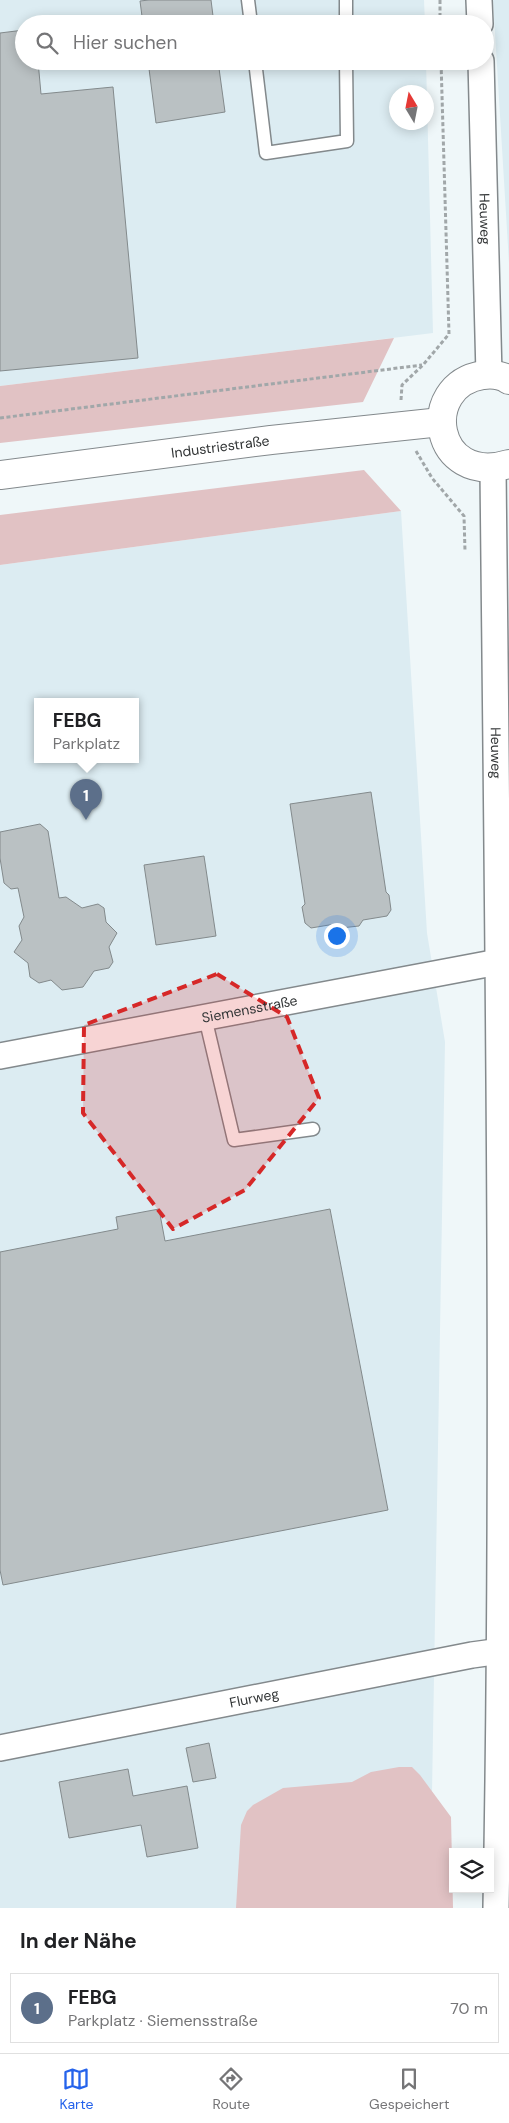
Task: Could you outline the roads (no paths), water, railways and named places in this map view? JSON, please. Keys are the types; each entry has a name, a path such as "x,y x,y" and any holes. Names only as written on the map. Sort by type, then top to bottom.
{"street":[{"path":"479,0 480,15"},
{"name":"Heuweg","path":"482,70 499,377"},
{"path":"499,377 474,377 460,384 450,394 444,407 441,422 444,437 452,451 463,461 478,467 501,466"},
{"name":"Industriestraße","path":"0,475 400,425 441,422"},
{"name":"Heuweg","path":"496,1908 505,1651 498,962 501,466"},
{"name":"Siemensstraße","path":"0,1056 498,962"},
{"name":"Flurweg","path":"0,1748 472,1655 505,1651"}],"lane":[{"path":"248,0 250,15"},
{"path":"346,0 346,15"},
{"path":"256,70 266,153 347,141 346,70"},
{"path":"205,1017 234,1140 313,1129"}],"place":[{"name":"FEBG","path":"86,820"}]}
